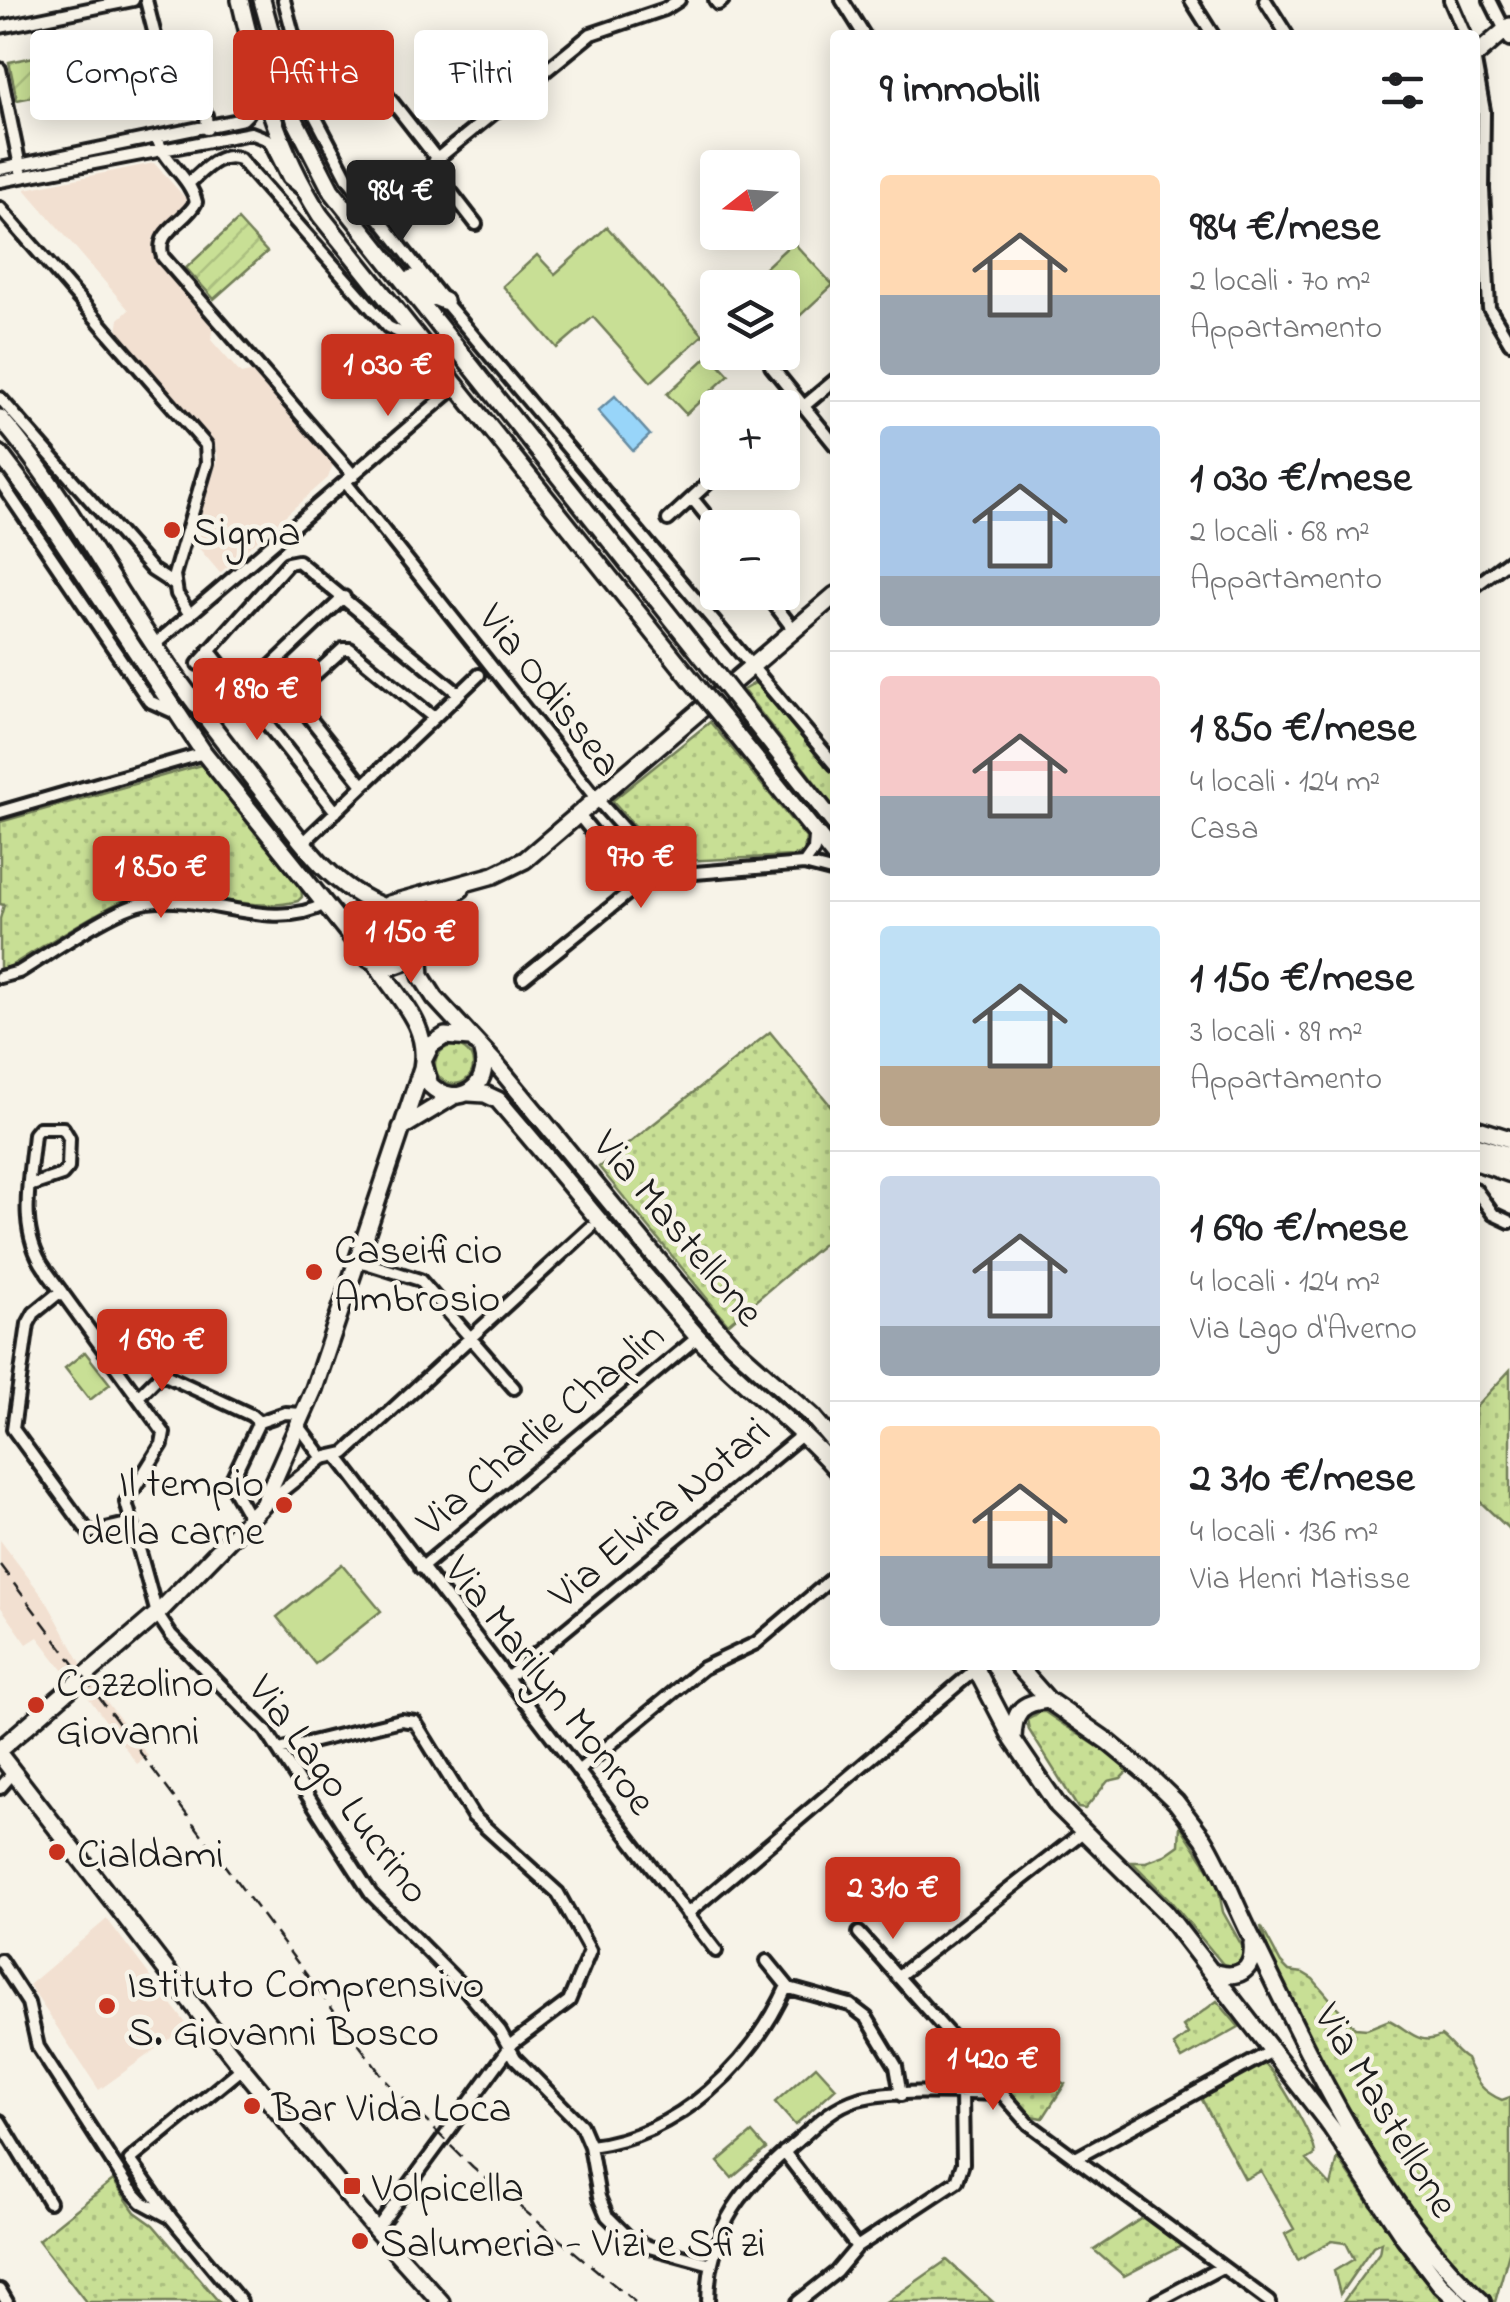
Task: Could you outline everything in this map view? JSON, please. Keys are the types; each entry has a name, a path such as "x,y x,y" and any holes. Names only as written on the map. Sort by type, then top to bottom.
{"highway":[{"path":"1480,1162 1510,1172"}],"street":[{"path":"0,27 132,0"},
{"path":"146,0 158,47 206,114 206,140"},
{"path":"240,0 247,30"},
{"path":"262,0 295,120 330,190 830,818"},
{"path":"284,0 316,116 348,178 444,301 830,759"},
{"path":"476,224 432,166 437,159 591,34 665,9 678,0"},
{"path":"715,0 718,4 724,0"},
{"path":"842,0 861,30"},
{"path":"1192,0 1210,30"},
{"path":"1265,0 1283,30"},
{"path":"1450,0 1462,30"},
{"path":"1480,55 1508,32 1490,0"},
{"path":"0,70 21,170"},
{"path":"1480,88 1484,111 1489,308 1510,344"},
{"path":"394,105 437,159"},
{"path":"0,180 21,170 238,120"},
{"path":"272,120 304,191 320,216 830,852"},
{"path":"0,169 21,170 250,133 269,140 288,178 304,191"},
{"path":"158,137 160,149 189,183 219,158 240,159 386,325 417,336"},
{"name":"Via Odissea","path":"189,183 196,205 163,236 159,246 162,257 350,480 636,843 661,862 695,873 804,864 830,871"},
{"path":"0,208 206,445 208,458 176,564 174,585"},
{"path":"379,254 399,262 424,293 444,301"},
{"path":"775,370 830,438"},
{"path":"804,406 830,384"},
{"path":"139,659 457,386"},
{"path":"0,398 152,570 174,585 190,615"},
{"path":"0,418 86,538 154,646 303,842 342,885 361,898 406,910 418,922 420,942"},
{"path":"0,454 204,752 377,965 418,1023 430,1085 461,1095"},
{"path":"0,481 150,700 178,714"},
{"path":"668,520 701,490"},
{"path":"692,498 702,510"},
{"path":"1480,582 1510,560"},
{"path":"198,664 293,561 302,562 459,694"},
{"path":"243,693 344,597"},
{"path":"362,951 360,928 371,912 468,884 525,860 830,600"},
{"path":"779,610 794,630"},
{"path":"364,785 298,702 299,689 343,649 350,649 434,718"},
{"path":"210,650 336,812"},
{"path":"303,842 478,675"},
{"path":"0,812 204,752 224,742"},
{"path":"523,978 632,890 628,874 577,813"},
{"path":"804,864 814,850 815,836"},
{"path":"377,965 400,966 410,960 438,906 468,884"},
{"path":"0,977 19,972 126,909 150,902 270,913 301,912 325,904"},
{"name":"Via Mastellone","path":"420,942 422,976 435,998 721,1333 830,1437"},
{"path":"263,1506 301,1420 424,1060 431,1045 445,1036 475,1043 485,1068 477,1086 401,1128"},
{"name":"Via Mastellone","path":"461,1095 485,1094 498,1100 698,1337 741,1380 804,1433 830,1462"},
{"path":"30,1186 62,1175 68,1168 69,1138 62,1128 36,1131 30,1186 27,1226 33,1250 46,1270 162,1427 164,1438 126,1497 157,1614"},
{"path":"1480,1130 1510,1139"},
{"path":"1480,1146 1510,1155"},
{"path":"1480,1196 1493,1214 1510,1222"},
{"path":"441,2302 242,2068 0,1752 157,1614 263,1506 323,1458 338,1457 590,1228"},
{"path":"356,1260 420,1280 514,1388"},
{"path":"62,1291 34,1313 28,1324 12,1429 90,1532 131,1523"},
{"name":"Via Charlie Chaplin","path":"421,1568 698,1337"},
{"path":"139,1396 165,1374 259,1422"},
{"path":"251,1520 230,1482 259,1422 285,1413 301,1420 323,1458"},
{"name":"Via Elvira Notari","path":"506,1678 804,1433"},
{"name":"Via Marilyn Monroe","path":"338,1457 716,1951"},
{"path":"578,1771 702,1668 756,1643 830,1580"},
{"name":"Via Lago Lucrino","path":"157,1614 171,1635 256,1718 362,1883 472,1996 500,2031 508,2050 576,2119 590,2146"},
{"path":"688,1914 972,1670"},
{"name":"Via Mastellone","path":"977,1670 1013,1740 1058,1806 1165,1912 1272,2050 1338,2124 1451,2274 1482,2302"},
{"name":"Via Mastellone","path":"1021,1670 1048,1700 1107,1741 1176,1802 1220,1865 1338,2124 1404,2237 1459,2302"},
{"path":"1013,1740 1014,1718 1020,1708 1028,1702 1048,1700"},
{"path":"279,1750 401,1720 415,1722 473,1816 558,1893 586,1940 590,1957 568,2001 508,2050 376,2230"},
{"path":"0,1788 13,1773"},
{"path":"898,1977 1084,1831"},
{"path":"858,1934 1029,2124 1270,2302"},
{"path":"1212,1972 1230,1976 1246,1970 1253,1954 1252,1938"},
{"path":"0,1960 28,2003 38,2047 129,2188 142,2202 171,2218"},
{"path":"767,1962 787,1986 850,2005 867,2018 896,2066 900,2095"},
{"path":"711,2264 649,2247 613,2224 601,2206 590,2146 626,2138 701,2098 739,2061 787,1986"},
{"path":"1076,2158 1272,2050"},
{"path":"241,2302 171,2218 130,2160 242,2068"},
{"path":"798,2302 836,2272 857,2247 957,2180 963,2163 962,2094"},
{"path":"708,2302 711,2264 732,2206 784,2152 844,2104 868,2097 1003,2094"},
{"path":"0,2121 49,2202"},
{"path":"784,2152 857,2247"},
{"path":"1156,2302 1222,2267"},
{"path":"0,2290 8,2302"}],"shaded area":[{"path":"154,163 189,202 153,238 155,256 214,327 211,340 241,374 250,372 257,376 333,465 328,478 220,573 192,540 218,459 215,444 117,332 119,319 129,310 25,189"},
{"path":"0,1540 47,1602 91,1681 148,1756 137,1764 72,1675 67,1675 38,1637 27,1644 0,1606"},
{"name":"Istituto Comprensivo S. Giovanni Bosco","path":"107,1919 188,2026 99,2090 29,1985"}],"green space":[{"path":"30,58 30,97 17,100 9,62"},
{"path":"238,220 267,252 214,299 186,268"},
{"path":"607,227 700,332 700,338 651,382 593,317 557,348 503,286 537,255 555,274"},
{"path":"784,250 800,250 830,282 830,288 800,316 800,270 763,270"},
{"path":"700,363 700,370 724,370 729,375 712,390 700,390 700,401 686,414 667,394"},
{"path":"755,683 765,687 830,768 830,802 743,690"},
{"path":"710,722 806,838 804,852 794,856 682,861 653,847 612,801"},
{"path":"201,765 301,886 302,897 298,901 261,905 144,893 116,904 0,969 0,919 4,905 0,904 0,822"},
{"path":"391,919 403,924 408,936 403,948 391,953 379,948 374,936 379,924"},
{"path":"770,1032 830,1105 830,1238 728,1324 599,1167"},
{"path":"454,1046 467,1052 473,1065 467,1078 454,1084 441,1078 435,1065 441,1052"},
{"path":"85,1352 110,1384 90,1400 65,1368"},
{"path":"1510,1370 1510,1530 1480,1502 1480,1403"},
{"path":"342,1564 381,1611 315,1664 277,1617"},
{"path":"1040,1712 1129,1770 1121,1778 1108,1781 1085,1809 1078,1808 1029,1730 1027,1719"},
{"path":"1180,1825 1217,1882 1223,1912 1242,1946 1241,1964 1228,1968 1222,1963 1169,1899 1132,1862 1146,1862 1179,1845"},
{"path":"1261,1926 1281,1963 1289,1971 1313,1979 1355,2028 1367,2029 1389,2020 1420,2038 1441,2036 1466,2059 1483,2088 1502,2100 1510,2097 1510,2249 1495,2302 1469,2282 1436,2243 1361,2130 1295,2009"},
{"path":"1217,2001 1239,2027 1182,2059 1174,2045 1188,2034 1183,2026"},
{"path":"953,2047 988,2085 957,2085 953,2076 958,2074 946,2054"},
{"path":"1264,2063 1310,2137 1315,2155 1307,2160 1331,2186 1338,2158 1414,2268 1445,2302 1343,2302 1379,2253 1381,2242 1373,2246 1340,2294 1334,2271 1354,2259 1346,2243 1332,2241 1298,2260 1285,2234 1294,2229 1261,2171 1245,2179 1200,2096"},
{"path":"816,2066 836,2088 795,2125 775,2102"},
{"path":"1034,2068 1065,2084 1043,2118 1032,2116 1009,2090"},
{"path":"752,2133 766,2149 732,2178 718,2162"},
{"path":"113,2180 135,2212 153,2225 219,2302 86,2302 38,2240"},
{"path":"1145,2216 1185,2244 1124,2276 1094,2250"},
{"path":"947,2260 993,2302 887,2302"}],"water":[{"path":"615,396 650,435 633,451 598,411"}],"railway":[{"path":"0,1565 386,2081 473,2168 635,2302"}],"place":[{"name":"Sigma","path":"172,530"},
{"name":"Caseificio Ambrosio","path":"314,1272"},
{"name":"Il tempio della carne","path":"284,1505"},
{"name":"Cozzolino Giovanni","path":"36,1705"},
{"name":"Cialdami","path":"57,1852"},
{"name":"Istituto Comprensivo S. Giovanni Bosco","path":"107,2006"},
{"name":"Bar Vida Loca","path":"252,2106"},
{"name":"Volpicella","path":"352,2186"},
{"name":"Salumeria - Vizi e Sfizi","path":"360,2241"}]}
